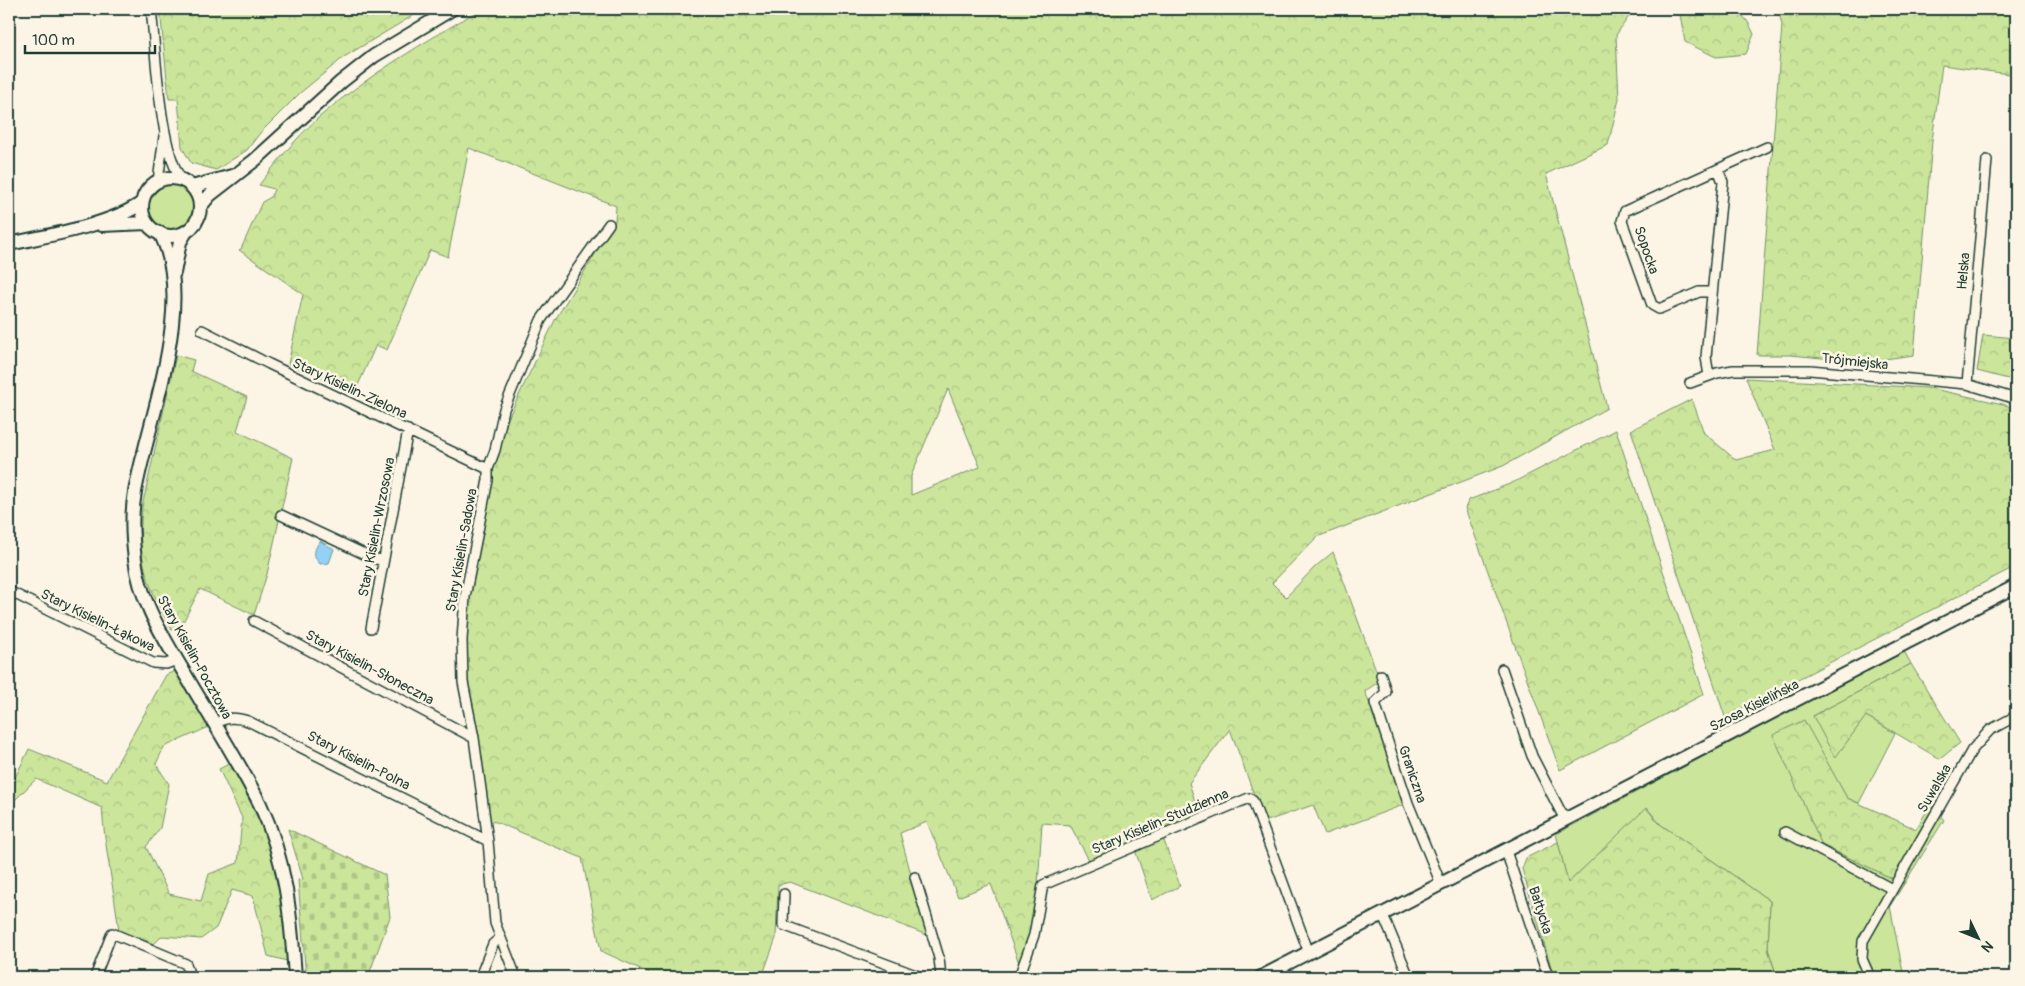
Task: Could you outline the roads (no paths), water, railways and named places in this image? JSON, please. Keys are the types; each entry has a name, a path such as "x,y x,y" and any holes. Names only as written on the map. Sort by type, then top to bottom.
{"street":[{"path":"151,9 164,131 174,167 187,183 198,195 200,207 196,222 186,232 178,235 168,236 147,224 142,211 142,203 148,189 158,181 168,178 187,183 234,176"},
{"path":"200,207 210,195 255,160 341,82 374,56 452,9"},
{"path":"158,181 164,131"},
{"name":"Sopocka","path":"1712,292 1699,292 1659,310 1652,305 1622,221 1625,211 1767,147"},
{"name":"Helska","path":"1967,384 1987,160"},
{"path":"1709,376 1706,357 1722,182 1718,169"},
{"path":"9,244 87,226 130,210 142,203"},
{"path":"87,226 147,224"},
{"name":"Stary Kisielin-Sadowa","path":"516,977 495,923 488,841 474,738 464,682 463,623 465,597 488,480 488,468 495,450 504,409 541,320 609,224"},
{"name":"Stary Kisielin-Pocztowa","path":"186,232 180,242 173,281 170,336 164,370 135,492 132,528 135,563 140,586 148,608 259,803 274,839 288,898 295,977"},
{"name":"Stary Kisielin-Pocztowa","path":"160,233 166,248 173,281"},
{"name":"Stary Kisielin-Zielona","path":"202,330 269,364 488,468"},
{"name":"Trójmiejska","path":"1690,383 1733,370 1810,370 1967,384 2016,398"},
{"name":"Stary Kisielin-Wrzosowa","path":"370,628 408,430"},
{"path":"281,515 375,559 383,560"},
{"name":"Szosa Kisielińska","path":"1261,977 2016,586"},
{"name":"Stary Kisielin-Łąkowa","path":"9,591 153,663 166,664 177,660"},
{"name":"Stary Kisielin-Słoneczna","path":"254,621 474,738"},
{"path":"1502,668 1532,756 1565,820"},
{"name":"Graniczna","path":"1381,675 1386,692 1375,703 1411,811 1440,884"},
{"name":"Suwalska","path":"1870,977 1862,959 1863,941 1892,889 1972,750 1990,730 2016,716"},
{"name":"Stary Kisielin-Polna","path":"214,724 230,718 248,720 488,841"},
{"name":"Stary Kisielin-Studzienna","path":"1019,977 1034,935 1043,885 1249,798 1254,801 1308,953"},
{"path":"1785,832 1892,889"},
{"name":"Bałtycka","path":"1506,851 1548,977"},
{"path":"915,877 939,958 941,977"},
{"path":"784,894 783,925 921,977"},
{"path":"1383,914 1409,977"},
{"path":"95,977 112,934 186,964 190,974 188,977"},
{"path":"480,977 493,944 500,938"}],"water":[{"path":"320,541 334,549 329,563 320,564 316,558 315,550"}]}
